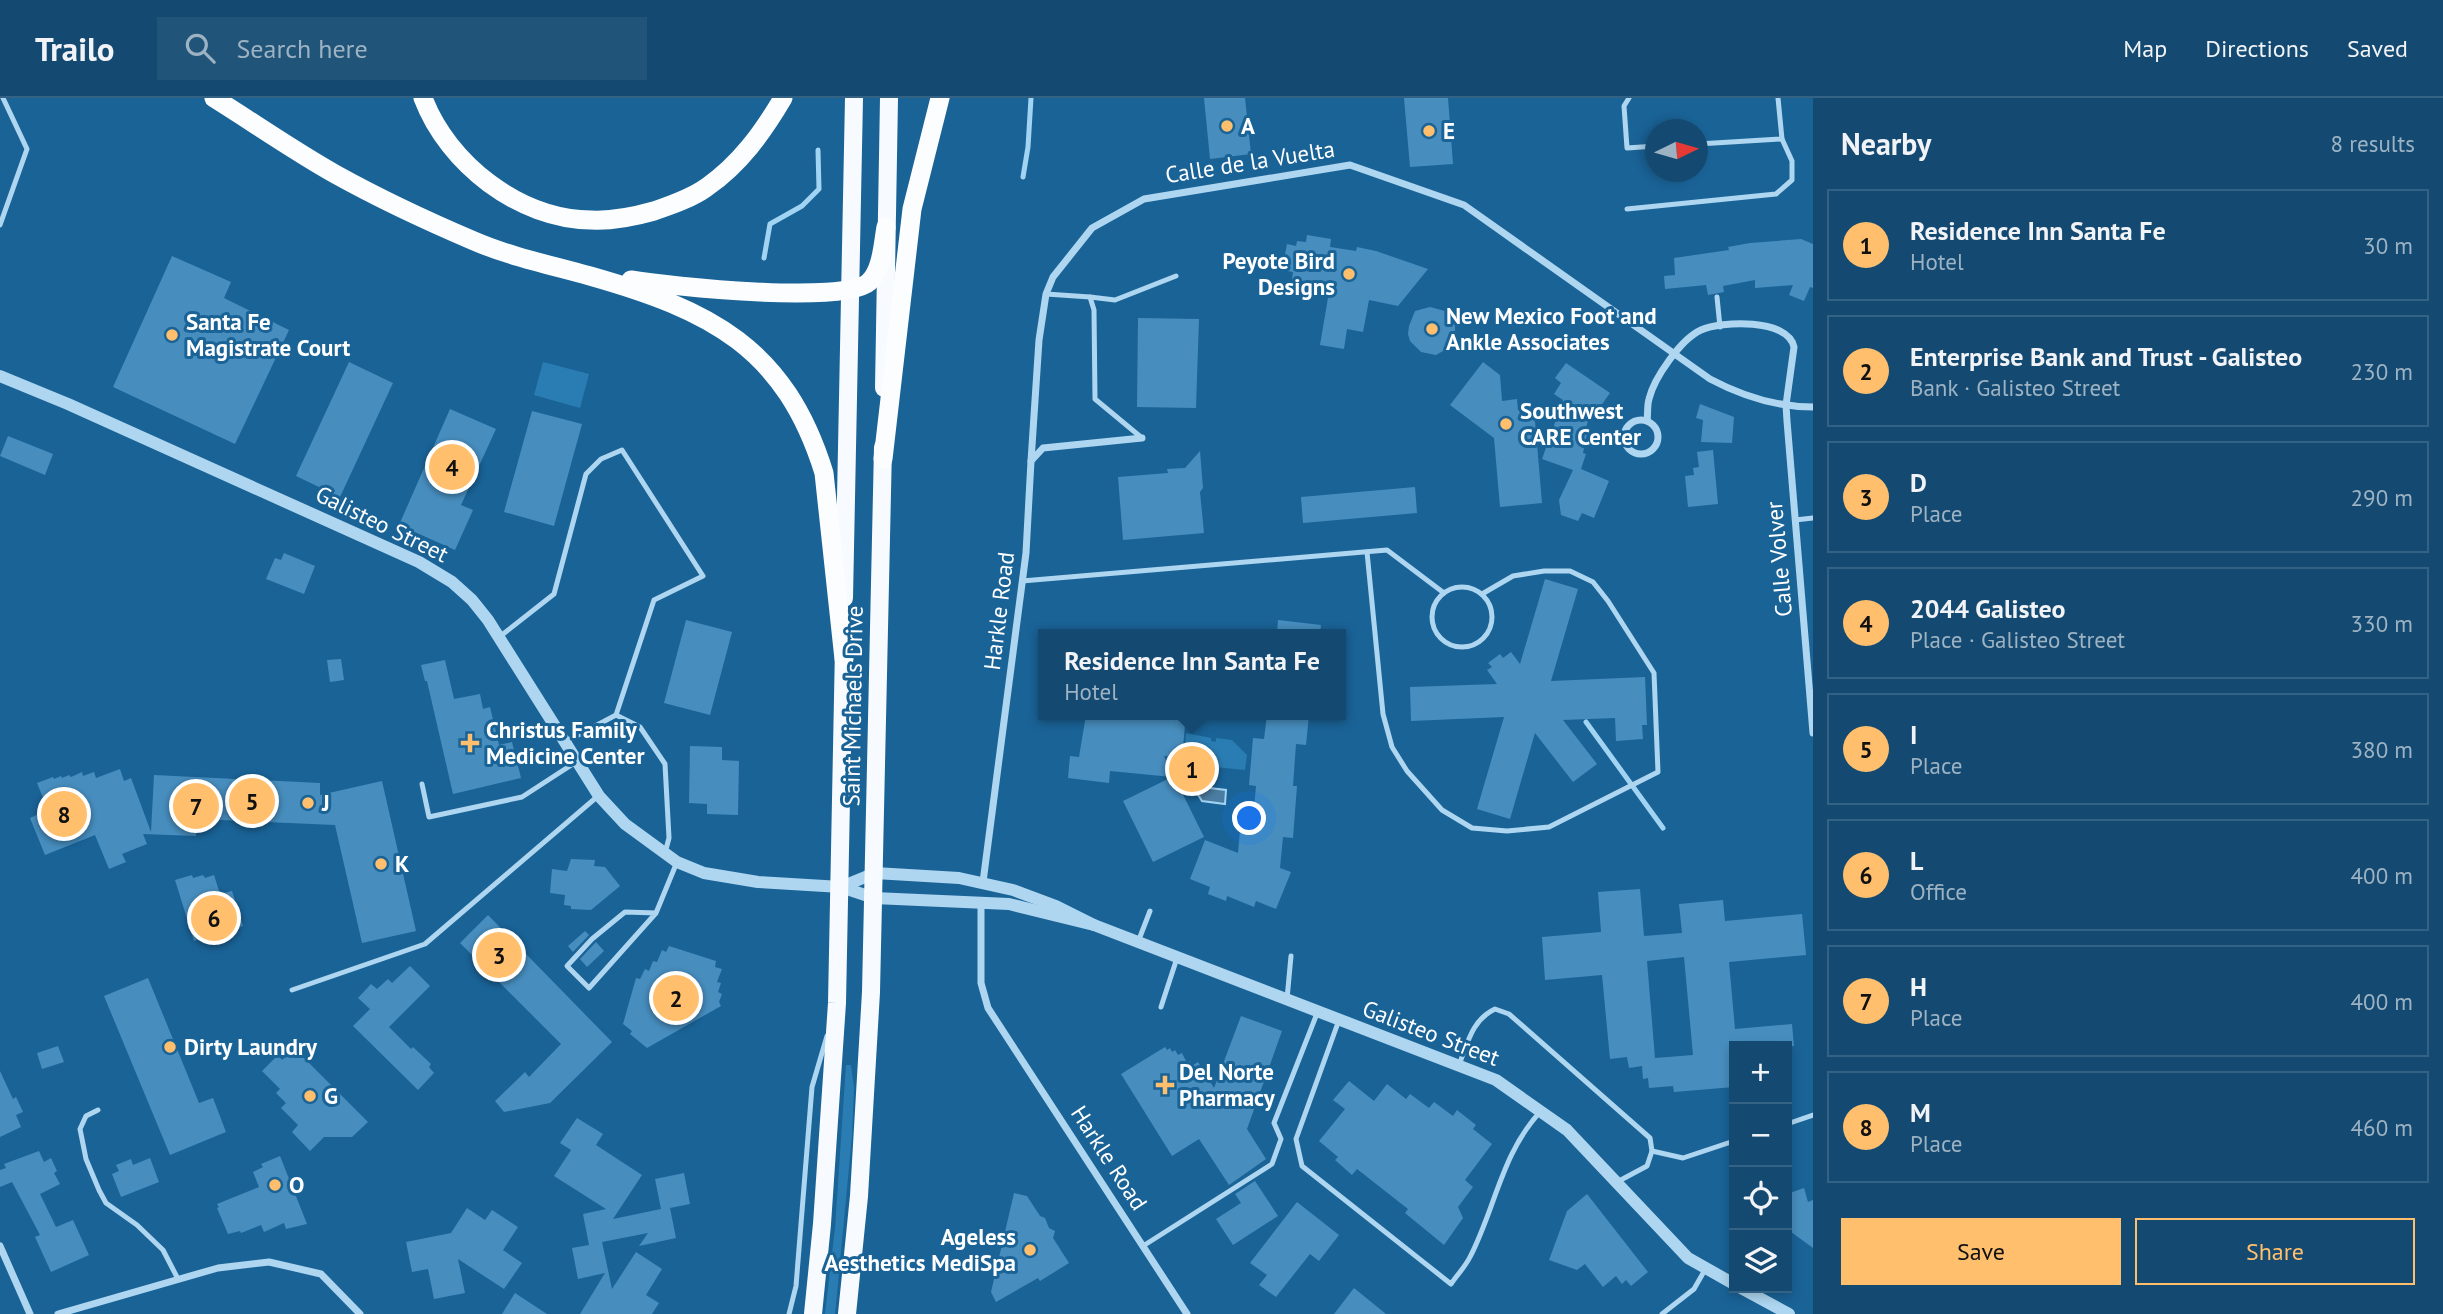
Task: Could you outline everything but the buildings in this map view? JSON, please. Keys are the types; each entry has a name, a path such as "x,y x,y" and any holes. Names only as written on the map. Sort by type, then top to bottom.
{"highway":[{"path":"214,98 335,174 427,221 478,243 536,262 592,276 679,306 705,318 747,346 768,366 785,389 815,443 824,473 844,659"},
{"path":"424,98 435,123 460,158 487,182 527,205 564,217 589,220 637,216 707,187 749,149 783,98"},
{"path":"883,459 912,209 940,98"},
{"path":"592,276 715,290 850,290 861,288 876,274 886,227"}],"main road":[{"name":"Saint Michaels Drive","path":"813,1314 837,1003 841,887 853,98"},
{"name":"Saint Michaels Drive","path":"847,1314 868,1069 874,898 889,98"}],"street":[{"name":"Calle de la Vuelta","path":"1031,461 1046,294 1053,277 1092,228 1144,199 1350,165 1464,205 1710,379 1756,399 1813,407"},
{"name":"Calle Volver","path":"1647,421 1649,399 1663,370 1691,336 1702,329 1745,324 1772,327 1789,335 1794,347 1786,405 1813,733"},
{"name":"Galisteo Street","path":"0,376 239,479 419,562 452,582 472,600 488,620 599,796 625,824 677,863 704,873 758,882 841,887 874,898 1009,904 1094,925"},
{"path":"1647,421 1656,428 1657,445 1648,453 1632,451 1625,443 1625,432 1631,423 1647,421"},
{"path":"1031,461 1042,448 1143,438"},
{"name":"Harkle Road","path":"984,882 1022,581 1031,461"},
{"name":"Galisteo Street","path":"841,887 874,873 984,882 1056,905 1094,925 1496,1080 1567,1130 1688,1258 1729,1281"},
{"name":"Harkle Road","path":"981,902 980,965 983,993 988,1008 1187,1314"},
{"path":"0,1246 30,1314"},
{"path":"58,1314 218,1268 269,1262 321,1274 360,1314"},
{"path":"1750,1293 1788,1314"}],"lane":[{"path":"0,225 27,149 3,98"},
{"path":"1619,98 1624,106 1627,148 1645,147"},
{"path":"1624,106 1629,98"},
{"path":"1626,209 1776,194 1792,180 1793,162 1782,139 1779,98"},
{"path":"1708,143 1782,139"},
{"path":"1046,294 1115,300 1176,275"},
{"path":"1090,297 1094,310 1095,399 1143,438"},
{"path":"1717,297 1720,327"},
{"path":"498,638 554,594 586,474 601,459 622,450 703,576 654,600 616,715 564,742"},
{"path":"1794,520 1813,518"},
{"path":"1022,581 1387,550 1444,593"},
{"path":"1367,552 1383,714 1392,747 1407,771 1442,810 1472,828 1507,831 1549,827 1658,772 1654,673 1593,582 1570,571 1544,571 1513,576 1482,594"},
{"path":"1467,587 1482,594 1489,601 1492,611 1490,630 1476,644 1457,647 1440,638 1434,629 1433,610 1444,593 1467,587"},
{"path":"616,715 640,727 665,764 669,838 665,854"},
{"path":"422,784 429,817 522,797 576,762"},
{"path":"292,990 425,944 599,796"},
{"path":"656,913 625,912 567,965 589,988 656,913 677,863"},
{"path":"1138,942 1150,911"},
{"path":"1287,999 1291,956"},
{"path":"1161,1007 1177,958"},
{"path":"789,1314 796,1286 812,1087 837,1003"},
{"path":"1459,1065 1474,1025 1483,1014 1495,1009 1509,1014 1650,1138 1652,1151 1647,1166 1617,1182"},
{"path":"1143,1246 1272,1164 1281,1139 1274,1123 1318,1011"},
{"path":"1339,1020 1296,1139 1302,1166 1451,1284 1470,1258 1510,1157 1527,1126 1541,1111"},
{"path":"98,1110 86,1116 80,1129 86,1159 99,1190 106,1203 137,1225 163,1250 178,1279"},
{"path":"1792,1122 1813,1115"},
{"path":"1652,1151 1683,1158 1729,1143"},
{"path":"1662,1314 1694,1289 1706,1268"}],"shaded area":[{"path":"543,362 589,374 580,408 534,395"},
{"path":"1186,733 1211,738 1211,741 1216,742 1216,738 1232,740 1247,755 1245,770 1215,767 1215,761 1212,766 1184,763"},
{"path":"1201,787 1226,790 1225,804 1202,801 1197,793"},
{"path":"846,1065 851,1065 854,1088 852,1136 835,1314 825,1314 835,1228"}],"waterway":[{"path":"1023,177 1031,98"},
{"path":"764,258 770,224 802,206 819,189 818,150"},
{"path":"1586,722 1663,828"}],"place":[{"name":"A","path":"1227,126"},
{"name":"E","path":"1429,131"},
{"name":"Peyote Bird Designs","path":"1349,274"},
{"name":"New Mexico Foot and Ankle Associates","path":"1432,329"},
{"name":"Santa Fe Magistrate Court","path":"172,335"},
{"name":"Southwest CARE Center","path":"1506,424"},
{"name":"2044 Galisteo","path":"452,467"},
{"name":"Christus Family Medicine Center","path":"470,743"},
{"name":"Residence Inn Santa Fe","path":"1192,769"},
{"name":"I","path":"252,801"},
{"name":"J","path":"308,803"},
{"name":"H","path":"196,806"},
{"name":"M","path":"64,814"},
{"name":"K","path":"381,864"},
{"name":"L","path":"214,918"},
{"name":"D","path":"499,955"},
{"name":"Enterprise Bank and Trust - Galisteo","path":"676,998"},
{"name":"Dirty Laundry","path":"170,1047"},
{"name":"Del Norte Pharmacy","path":"1165,1085"},
{"name":"G","path":"310,1096"},
{"name":"O","path":"275,1185"},
{"name":"Ageless Aesthetics MediSpa","path":"1030,1250"}]}
